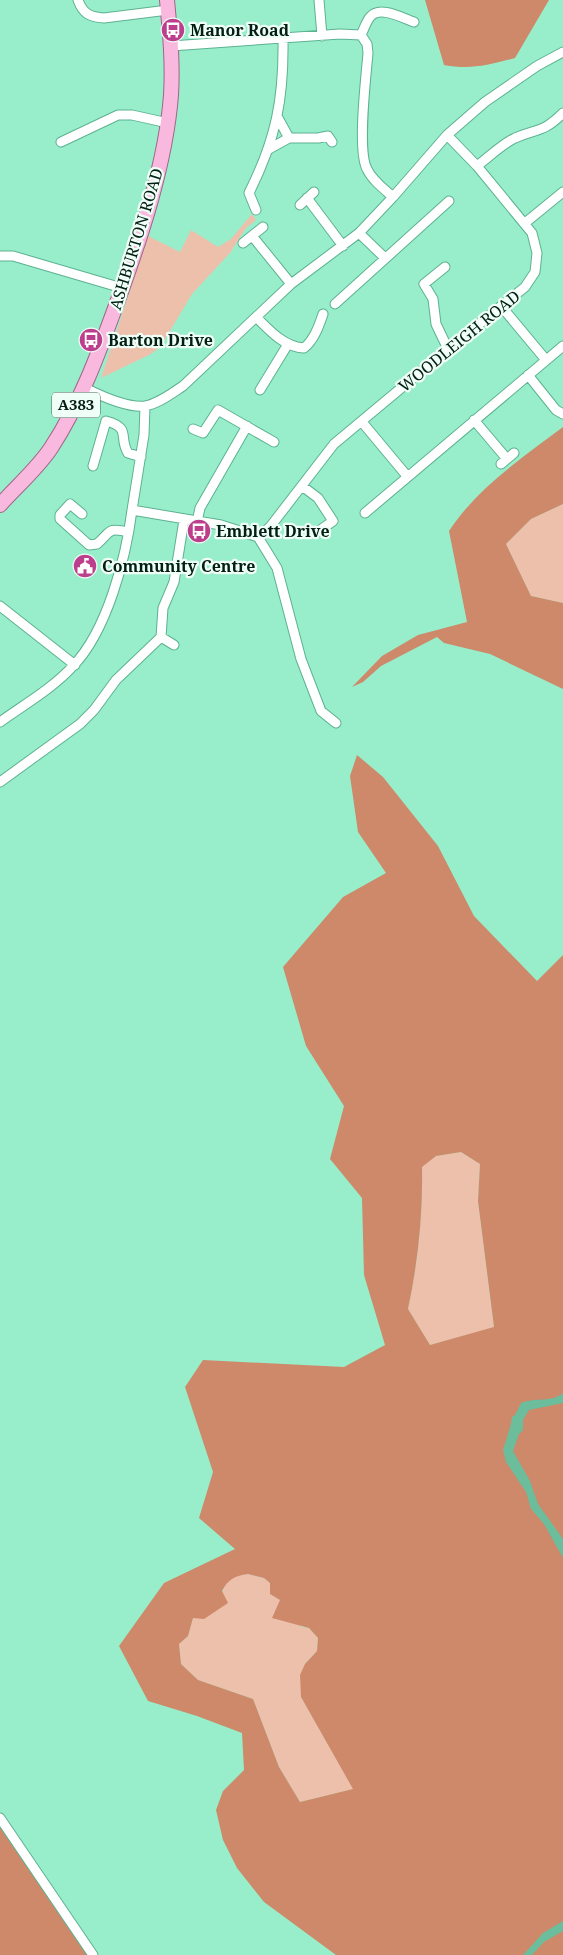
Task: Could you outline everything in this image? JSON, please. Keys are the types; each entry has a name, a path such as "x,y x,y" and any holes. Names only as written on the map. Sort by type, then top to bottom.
{"main road":[{"name":"ASHBURTON ROAD","path":"0,505 50,450 72,414 85,388 122,288 147,210 168,123 171,95 171,46 167,5"}],"street":[{"path":"78,0 86,14 104,18 167,5"},
{"path":"319,0 322,36"},
{"path":"361,35 370,17 375,13 383,11 414,22"},
{"path":"171,46 283,38 361,35"},
{"path":"361,35 367,44 368,53 363,132 364,163 373,178 393,197"},
{"path":"256,210 250,193 269,149 278,118 284,66 283,38"},
{"path":"85,388 115,400 145,406 166,398 183,386 291,284 359,233 393,197 446,135 485,102 537,66 563,52"},
{"path":"477,166 515,138 551,125 563,113"},
{"path":"61,142 118,115 132,115 168,123"},
{"path":"278,118 289,138"},
{"name":"WOODLEIGH ROAD","path":"258,537 270,527 334,444 525,287 535,272 537,254 536,243 532,233 477,166 446,135"},
{"path":"269,149 289,138 328,136 332,142"},
{"path":"525,224 563,192"},
{"path":"300,205 311,195 343,246"},
{"path":"335,304 449,201"},
{"path":"243,243 253,237 263,227"},
{"path":"359,233 385,258"},
{"path":"253,237 291,284"},
{"path":"0,256 13,256 122,288"},
{"path":"445,267 424,284 433,299 436,324 448,349"},
{"path":"501,306 546,360"},
{"path":"256,317 272,333 288,344 304,348 308,345 325,312"},
{"path":"260,390 288,344"},
{"path":"365,513 563,346"},
{"path":"528,375 556,410 563,414"},
{"path":"0,722 50,687 75,665 89,645 108,608 122,562 128,532 141,458 145,406"},
{"path":"193,429 203,433 218,410 274,442"},
{"path":"474,420 507,459"},
{"path":"93,466 106,421 118,425 123,431 125,448 128,453 141,458"},
{"path":"362,422 407,476"},
{"path":"197,522 200,508 247,426"},
{"path":"302,486 318,498 338,520 319,531"},
{"path":"375,491 382,499"},
{"path":"82,514 70,504 60,515 60,519 89,545 97,544 112,529 128,532"},
{"path":"132,510 221,526 258,537 277,568 301,659 321,711 336,723"},
{"path":"0,782 80,724 94,710 116,680 161,637 163,608 174,582 184,520"},
{"path":"0,606 75,665"},
{"path":"161,637 174,645"},
{"path":"0,1818 93,1955"}],"shaded area":[{"path":"425,0 549,0 515,58 488,65 463,67 444,65"},
{"path":"252,214 256,220 246,228 230,253 192,294 161,346 151,354 101,378 148,236 180,252 191,230 218,247 231,239"},
{"path":"563,427 563,504 531,519 506,544 531,596 563,603 563,689 490,654 444,643 437,637 381,666 363,682 352,687 382,656 418,635 467,622 449,531 487,487"},
{"path":"563,504 563,603 531,596 506,544 531,519"},
{"path":"357,755 383,777 438,846 474,916 537,981 563,955 563,1955 336,1955 264,1902 237,1868 223,1840 216,1810 223,1791 244,1770 242,1733 197,1716 148,1701 119,1646 164,1583 235,1549 199,1518 213,1472 185,1387 203,1360 344,1367 385,1345 364,1275 362,1198 330,1159 344,1106 306,1046 283,967 343,897 386,873 358,832 350,776","holes":["461,1152 480,1164 478,1201 494,1327 430,1345 408,1309 415,1274 419,1238 422,1203 422,1167 436,1156","248,1574 264,1578 270,1583 270,1594 280,1600 272,1618 309,1628 318,1638 317,1651 305,1664 300,1675 301,1697 353,1789 300,1802 279,1767 253,1699 198,1680 181,1664 179,1644 188,1636 193,1618 204,1619 228,1603 222,1591 224,1587 232,1579"]},
{"path":"461,1152 480,1164 478,1201 494,1328 430,1345 408,1309 415,1274 419,1238 422,1166 436,1156"},
{"path":"563,1393 563,1403 529,1410 523,1420 523,1430 519,1434 513,1451 530,1481 538,1504 563,1539 563,1558 544,1524 531,1509 526,1492 506,1462 503,1450 512,1417 521,1403 554,1398"},
{"path":"248,1574 264,1578 270,1583 270,1594 280,1600 302,1627 309,1628 318,1638 317,1651 305,1664 301,1697 354,1789 300,1802 279,1767 253,1699 198,1680 181,1664 179,1644 188,1636 193,1618 222,1593 226,1582 237,1575"},
{"path":"0,1825 89,1955 0,1955"},
{"path":"563,1921 563,1931 544,1942 532,1955 523,1955 543,1933"}],"place":[{"name":"Manor Road","path":"173,30"},
{"name":"Barton Drive","path":"91,340"},
{"name":"Emblett Drive","path":"199,531"},
{"name":"Community Centre","path":"85,566"}]}
